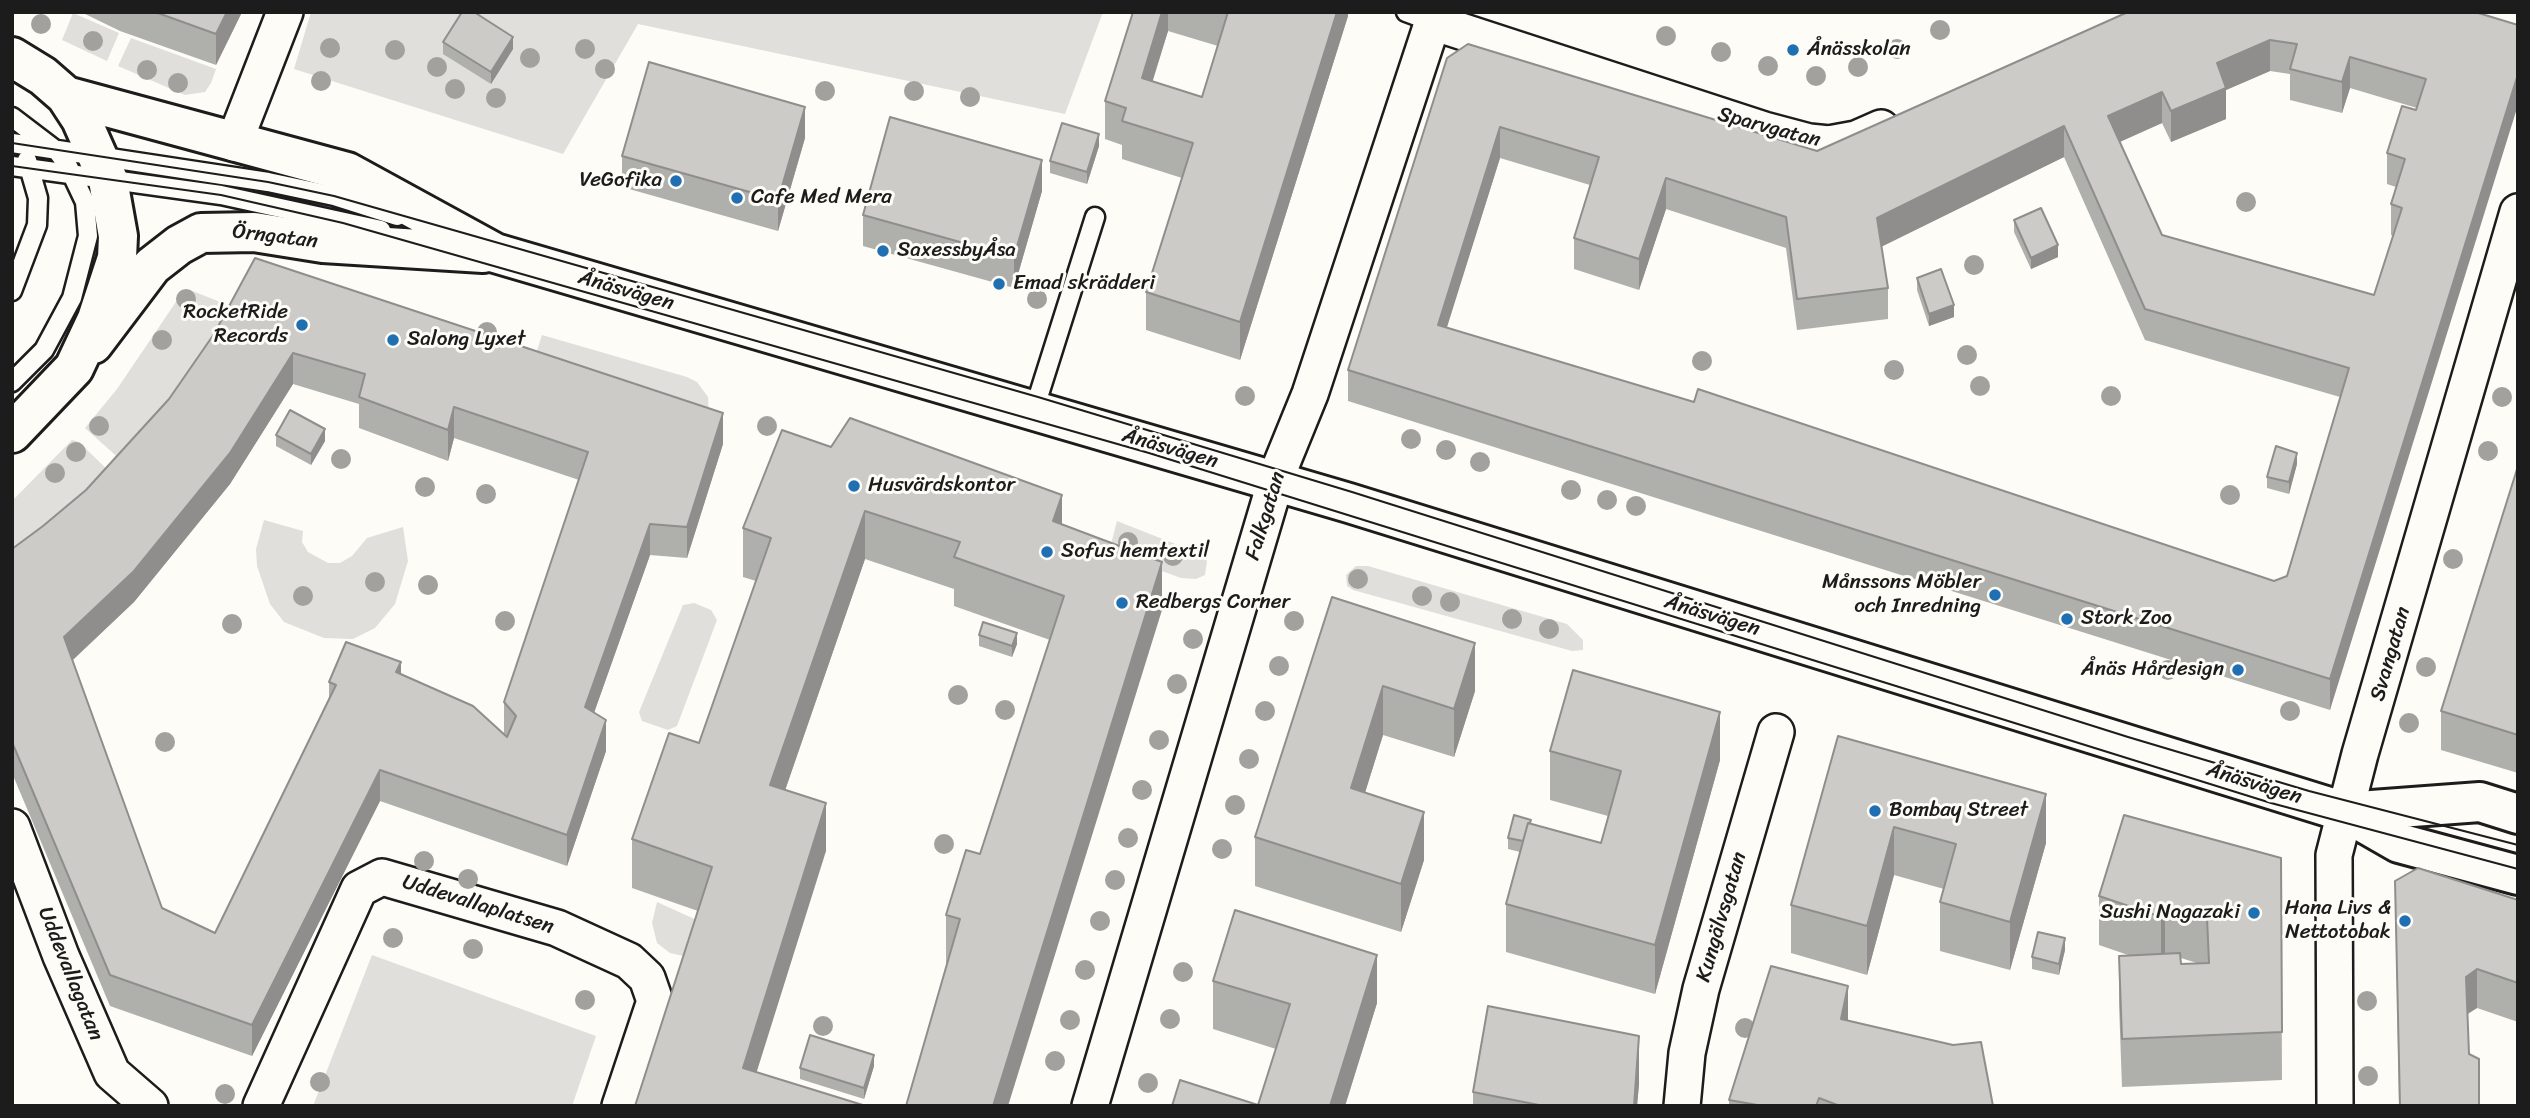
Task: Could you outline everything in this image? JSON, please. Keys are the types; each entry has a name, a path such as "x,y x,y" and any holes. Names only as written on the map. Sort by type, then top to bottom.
{"street":[{"path":"234,143 285,12"},
{"name":"Sparvgatan","path":"1425,15 1764,130 1809,142 1829,144 1856,139 1916,112"},
{"name":"Falkgatan","path":"1090,1106 1276,481 1310,394 1425,15"},
{"name":"Ånäsvägen","path":"12,57 43,76 66,96 347,172 495,253 1276,481 2345,813 2399,843 2518,875"},
{"name":"Örngatan","path":"66,96 81,119 94,172 118,236 117,258 84,356"},
{"name":"Svangatan","path":"2335,1106 2334,855 2518,212"},
{"name":"Örngatan","path":"12,433 84,356 152,266 178,245 201,233 254,232 323,243 495,253"},
{"name":"Kungälvsgatan","path":"1682,1106 1687,1052 1701,989 1776,732"},
{"name":"Ånäsvägen","path":"2345,813 2480,802 2518,814"},
{"name":"Uddevallagatan","path":"12,827 61,956 112,1073 150,1106"},
{"name":"Uddevallaplatsen","path":"261,1106 359,889 382,877 557,928 629,961 647,978 655,1000 620,1106"}],"lane":[{"path":"12,117 58,152 94,172 222,195 495,253"},
{"path":"15,141 58,152 94,172"},
{"path":"12,290 37,225 38,198 31,170 15,141"},
{"path":"12,166 31,170 268,182 334,196 495,253"},
{"path":"12,382 44,350 72,298 85,257 88,236 85,202 94,172"},
{"path":"1034,410 1095,217"}],"shaded area":[{"path":"311,12 1103,12 1065,114 638,24 563,154 294,69"},
{"path":"73,13 119,33 107,61 62,40"},
{"path":"131,38 216,69 211,83 205,92 185,95 118,66"},
{"path":"190,290 243,311 132,470 85,428 117,389 182,293"},
{"path":"542,335 687,377 697,382 708,397 709,415 528,379"},
{"path":"72,440 79,442 121,483 12,554 12,501"},
{"path":"264,520 303,531 302,542 308,552 328,563 340,563 352,556 367,538 403,527 408,561 395,604 375,628 353,639 324,638 284,622 270,604 257,566 256,549"},
{"path":"1117,521 1198,553 1207,561 1205,575 1196,579 1181,578 1109,552"},
{"path":"1356,566 1368,566 1567,624 1583,640 1583,650 1572,651 1353,590 1347,586 1346,575"},
{"path":"694,603 711,610 717,620 677,726 668,730 642,721 639,712 683,605"},
{"path":"657,902 701,922 688,957 670,953 657,943 652,923"},
{"path":"372,955 596,1036 572,1106 313,1106"}],"building":[{"path":"155,12 227,12 216,34"},
{"path":"462,12 474,12 513,37 491,72 443,42"},
{"path":"1133,12 1162,12 1142,78 1202,97 1228,12 1337,12 1240,322 1146,292 1193,143 1122,121 1126,108 1105,101"},
{"path":"2128,12 2475,12 2518,25 2518,74 2330,679 1348,370 1447,58 1468,44 1817,151","holes":["2270,40 2297,44 2290,69 2342,82 2350,57 2426,79 2416,110 2402,106 2387,153 2405,159 2391,204 2402,208 2374,295 2162,235 2108,116 2162,92 2171,111 2226,88 2217,63","2064,126 2145,309 2349,368 2287,576 2274,581 1698,389 1694,402 1438,325 1500,127 1599,157 1574,238 1639,259 1666,178 1786,217 1797,299 1888,288 1877,218"]},
{"path":"649,62 805,107 778,200 622,156"},
{"path":"890,117 1042,160 1014,257 863,215"},
{"path":"1062,123 1099,134 1087,172 1050,161"},
{"path":"2041,208 2058,245 2031,258 2014,220"},
{"path":"255,258 723,413 687,527 650,524 585,707 606,720 567,835 380,770 252,1025 110,975 12,742 12,549 86,490 169,399 214,334","holes":["293,353 365,374 359,397 448,430 454,407 588,452 504,702 516,716 507,737 473,706 396,672 401,662 346,642 329,682 336,685 215,933 162,908 64,637 134,571 230,453"]},
{"path":"1941,269 1954,305 1929,314 1917,278"},
{"path":"290,410 325,429 311,454 276,435"},
{"path":"850,418 1062,495 1053,521 1162,562 993,1106 906,1106 960,919 946,915 966,850 980,854 1064,596 954,557 960,542 865,511 770,785 826,803 743,1068 866,1106 635,1106 712,867 632,839 669,733 699,743 771,538 743,528 782,430 831,447"},
{"path":"2276,446 2297,453 2289,482 2267,477"},
{"path":"2518,466 2518,735 2441,711"},
{"path":"1332,597 1475,643 1454,709 1383,686 1351,788 1424,812 1401,884 1255,837"},
{"path":"983,622 1017,633 1012,646 979,635"},
{"path":"1573,670 1720,712 1655,945 1506,904 1528,823 1601,843 1621,771 1550,751"},
{"path":"1838,736 2046,794 2010,922 1940,902 1956,844 1894,827 1867,926 1791,905"},
{"path":"1514,815 1531,820 1523,841 1508,838"},
{"path":"2124,815 2281,858 2282,1032 2122,1039 2119,956 2180,953 2181,964 2209,963 2207,917 2165,905 2161,917 2099,896"},
{"path":"2418,868 2518,900 2518,983 2477,969 2466,977 2469,1054 2479,1059 2479,1106 2400,1106 2395,881"},
{"path":"1235,910 1377,955 1330,1106 1172,1106 1180,1080 1258,1105 1290,1004 1213,981"},
{"path":"2038,932 2065,938 2059,964 2032,957"},
{"path":"1771,966 1848,986 1841,1019 1953,1045 1981,1042 1993,1106 1840,1106 1819,1098 1816,1106 1763,1106 1729,1100"},
{"path":"1488,1006 1639,1036 1634,1106 1544,1106 1473,1092"},
{"path":"810,1035 874,1055 864,1088 800,1068"}],"tram line":[{"path":"12,143 268,182 334,196 1038,397 1352,492 2128,737 2309,791 2518,845"},
{"path":"12,166 221,195 343,223 1149,453 2271,803 2518,869"}],"place":[{"name":"Ånässkolan","path":"1793,50"},
{"name":"VeGofika","path":"676,181"},
{"name":"Cafe Med Mera","path":"737,198"},
{"name":"SaxessbyÅsa","path":"883,251"},
{"name":"Emad skrädderi","path":"999,284"},
{"name":"RocketRide Records","path":"302,325"},
{"name":"Salong Lyxet","path":"393,340"},
{"name":"Husvärdskontor","path":"854,486"},
{"name":"Sofus hemtextil","path":"1047,552"},
{"name":"Månssons Möbler och Inredning","path":"1995,595"},
{"name":"Redbergs Corner","path":"1122,603"},
{"name":"Stork Zoo","path":"2067,619"},
{"name":"Ånäs Hårdesign","path":"2238,670"},
{"name":"Bombay Street","path":"1875,811"},
{"name":"Sushi Nagazaki","path":"2254,913"},
{"name":"Hana Livs & Nettotobak","path":"2405,921"}]}
